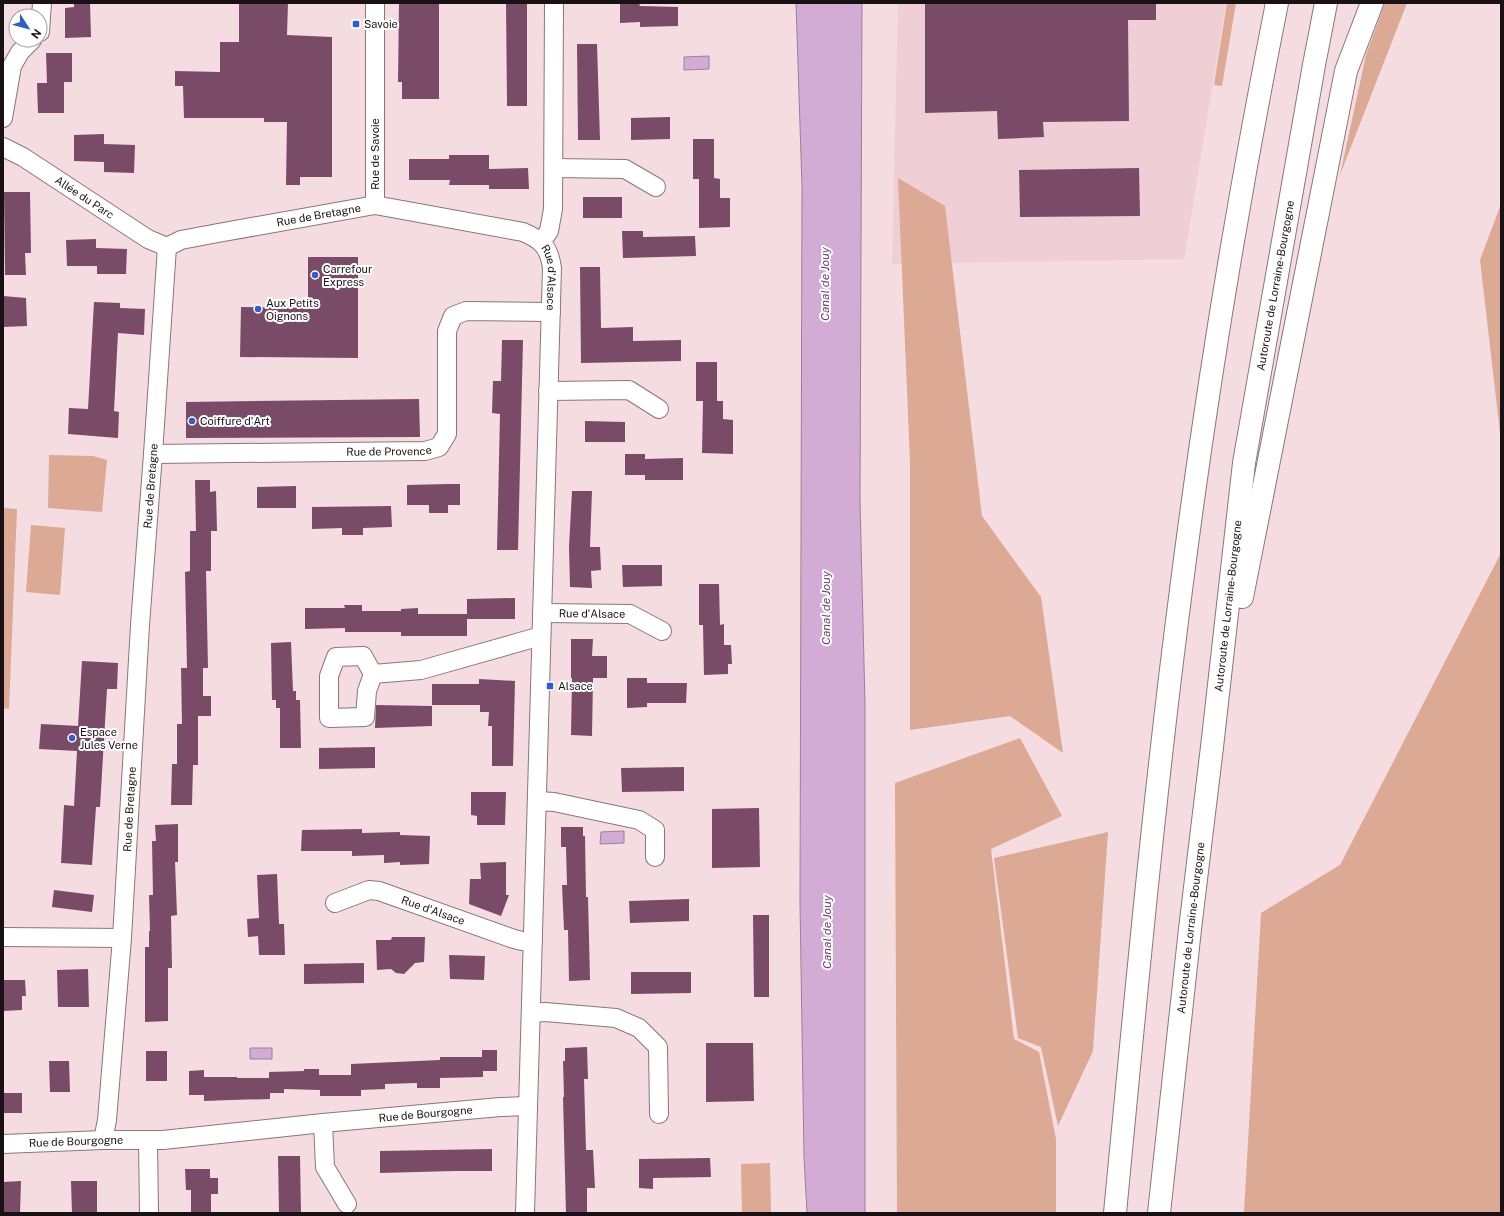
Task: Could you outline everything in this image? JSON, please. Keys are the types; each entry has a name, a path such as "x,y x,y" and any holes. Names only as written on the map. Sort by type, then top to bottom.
{"highway":[{"name":"Autoroute de Lorraine-Bourgogne","path":"1159,1213 1244,463 1326,3"},
{"path":"1212,747 1346,71 1372,3"},
{"path":"1115,1213 1142,931 1182,583 1203,429 1227,273 1274,8"}],"street":[{"name":"Rue de Savoie","path":"374,3 375,205 523,232 533,236 541,242"},
{"name":"Rue d'Alsace","path":"525,1213 551,312 551,263 548,250 541,242 549,232 552,222 554,168 554,3"},
{"path":"3,118 8,68 24,48"},
{"name":"Allée du Parc","path":"3,147 23,157 148,239 167,247"},
{"path":"554,168 625,169 656,187"},
{"name":"Rue de Bretagne","path":"103,1140 107,1120 122,938 140,632 167,247 182,240 296,218 375,205"},
{"name":"Rue de Provence","path":"153,454 425,451 439,447 447,434 447,331 452,316 466,311 551,312"},
{"path":"548,391 629,390 659,409"},
{"name":"Rue d'Alsace","path":"542,613 630,614 662,632"},
{"path":"373,674 421,670 541,636"},
{"path":"537,801 554,802 639,820 655,830 655,857"},
{"name":"Rue d'Alsace","path":"335,903 369,890 380,891 514,939 533,941"},
{"path":"3,937 122,938"},
{"path":"531,1013 545,1012 616,1018 639,1028 658,1047 659,1114"},
{"name":"Rue de Bourgogne","path":"3,1144 103,1140 148,1141 323,1123 500,1107 528,1106"},
{"path":"323,1123 325,1167 346,1204"},
{"path":"148,1141 150,1213"}],"shaded area":[{"path":"898,3 1226,3 1184,259 892,264"},
{"path":"1227,3 1236,3 1222,86 1214,85"},
{"path":"1385,3 1407,3 1340,175 1366,55"},
{"path":"898,178 945,206 982,516 1041,597 1063,753 1010,716 910,730 910,462"},
{"path":"1501,204 1501,441 1480,260"},
{"path":"49,455 93,456 107,460 102,512 48,508"},
{"path":"3,508 17,509 9,709 3,708"},
{"path":"31,525 65,528 60,595 26,592"},
{"path":"1501,553 1501,1213 1244,1213 1261,913 1340,865"},
{"path":"1020,738 1062,816 991,849 1014,1039 1039,1052 1056,1139 1056,1213 897,1213 895,783"},
{"path":"1108,832 1093,1051 1058,1126 1041,1047 1018,1038 994,858"},
{"path":"770,1163 771,1213 742,1213 741,1164"}],"water":[{"name":"Canal de Jouy","path":"796,3 862,3 860,500 865,704 865,1213 807,1213 804,1157 800,903 802,186"},
{"path":"709,56 709,69 684,70 684,57"},
{"path":"624,831 624,843 600,844 601,832"},
{"path":"250,1048 272,1048 272,1059 250,1059"}],"building":[{"path":"74,3 90,3 91,37 65,38 65,8 74,7"},
{"path":"239,3 288,3 287,35 332,37 332,177 300,177 300,185 286,185 287,122 264,122 264,118 184,118 183,86 175,86 175,71 220,72 220,42 239,42"},
{"path":"399,3 439,3 439,99 402,99 402,82 398,82"},
{"path":"506,3 527,3 527,106 507,106"},
{"path":"620,3 639,3 640,6 678,7 678,26 640,27 640,22 620,23"},
{"path":"925,3 1156,3 1156,20 1128,20 1129,121 1043,122 1044,137 998,139 997,111 925,113"},
{"path":"577,44 597,44 600,140 578,140"},
{"path":"46,53 72,53 72,82 64,82 64,113 38,113 37,83 47,83"},
{"path":"670,117 670,139 631,140 631,118"},
{"path":"104,134 104,144 135,145 134,173 104,172 104,162 74,161 74,135"},
{"path":"693,139 714,139 714,178 720,179 720,198 730,198 730,227 699,228 699,179 693,179"},
{"path":"449,155 489,155 489,169 528,168 529,189 489,189 489,185 449,185 450,180 409,180 409,159 449,159"},
{"path":"1139,168 1140,216 1020,217 1019,170"},
{"path":"4,192 30,192 31,253 25,253 26,275 5,275"},
{"path":"583,197 622,197 622,218 583,218"},
{"path":"622,231 643,231 643,237 695,236 696,256 623,258"},
{"path":"96,239 96,248 127,249 126,274 97,274 97,266 67,266 66,240"},
{"path":"308,257 358,257 358,358 240,357 241,307 308,308"},
{"path":"580,267 600,267 601,328 633,327 633,341 681,340 681,361 581,363"},
{"path":"3,296 26,298 27,326 3,327"},
{"path":"94,302 120,303 120,308 145,309 144,335 118,333 114,411 119,412 118,438 68,434 69,408 88,409"},
{"path":"502,340 523,340 518,550 497,550 500,414 492,413 493,381 501,381"},
{"path":"696,362 717,362 717,401 723,401 723,419 733,420 733,454 702,453 703,401 696,401"},
{"path":"419,399 420,437 186,438 186,402"},
{"path":"585,421 625,422 625,442 585,442"},
{"path":"625,454 645,454 645,459 683,458 683,480 645,480 645,475 625,475"},
{"path":"195,480 210,480 210,492 216,491 217,531 211,531 211,571 206,571 208,668 203,668 203,696 211,696 211,716 198,716 198,765 193,765 192,805 171,805 172,764 177,764 177,724 182,724 181,668 187,668 185,572 190,571 190,531 196,531"},
{"path":"460,484 460,505 448,505 448,513 429,513 429,505 407,505 407,485"},
{"path":"296,486 296,508 257,508 257,487"},
{"path":"572,491 592,491 590,547 600,547 601,570 591,571 592,588 570,587 569,547"},
{"path":"391,506 392,527 363,528 363,535 342,535 342,528 312,529 312,507"},
{"path":"622,565 662,565 662,586 623,587"},
{"path":"699,584 719,584 720,625 724,624 724,645 731,645 732,664 728,664 728,674 704,675 703,625 699,625"},
{"path":"515,598 515,619 467,619 467,599"},
{"path":"344,605 362,605 362,611 401,611 401,609 418,608 418,614 467,614 467,636 401,636 401,632 345,632 345,628 305,629 305,608 345,608"},
{"path":"571,639 593,639 592,656 607,656 607,678 593,678 592,736 571,735"},
{"path":"291,642 293,691 296,691 296,700 300,700 301,748 280,748 280,708 276,708 276,700 272,700 271,643"},
{"name":"Espace Jules Verne","path":"82,661 118,663 117,689 107,689 100,807 96,807 92,865 61,863 64,805 74,806 77,751 39,749 41,724 78,726"},
{"path":"627,678 647,678 647,683 687,683 686,703 647,703 647,707 627,708"},
{"path":"479,679 515,681 513,766 492,766 492,726 488,726 489,712 480,712 480,705 432,705 432,684 479,684"},
{"path":"376,705 432,706 432,726 375,728"},
{"path":"375,747 375,768 319,769 319,748"},
{"path":"684,767 684,791 622,792 621,768"},
{"path":"471,792 506,792 505,825 477,825 477,816 471,815"},
{"path":"759,808 760,867 712,868 712,809"},
{"path":"178,824 178,862 175,862 177,915 171,916 172,968 168,968 168,1021 145,1022 145,947 149,947 149,895 153,895 152,841 156,841 155,825"},
{"path":"561,827 583,827 583,836 585,836 590,980 569,981 568,930 564,930 562,885 567,885 566,847 561,847"},
{"path":"362,829 362,833 400,832 400,835 430,836 429,864 400,865 400,862 384,863 384,855 352,856 352,851 301,851 302,830"},
{"path":"506,862 506,895 509,895 501,916 469,904 470,879 481,879 480,863"},
{"path":"277,874 279,924 284,924 285,955 259,955 258,936 248,937 247,919 259,918 257,875"},
{"path":"54,890 94,895 92,912 52,907"},
{"path":"689,899 689,921 630,923 629,901"},
{"path":"753,915 769,915 769,997 754,997"},
{"path":"392,937 425,937 424,962 415,963 404,974 396,973 391,969 377,970 376,940 391,940"},
{"path":"449,955 485,956 484,980 450,979"},
{"path":"364,963 364,983 304,984 304,964"},
{"path":"88,969 89,1007 58,1007 57,970"},
{"path":"631,972 691,972 691,993 631,994"},
{"path":"3,980 25,980 26,996 22,996 22,1010 3,1011"},
{"path":"706,1043 753,1043 754,1101 706,1102"},
{"path":"587,1047 588,1079 584,1079 586,1150 593,1150 595,1188 587,1188 587,1213 566,1213 563,1061 565,1061 565,1048"},
{"path":"482,1050 497,1050 497,1071 483,1071 483,1077 440,1078 440,1088 417,1088 417,1083 385,1084 385,1089 361,1090 361,1096 320,1096 320,1090 284,1089 284,1093 270,1093 270,1099 204,1101 204,1095 189,1095 189,1071 204,1070 204,1077 237,1078 269,1078 269,1072 304,1071 304,1069 319,1069 319,1075 351,1075 351,1064 440,1060 440,1057 482,1057"},
{"path":"146,1051 167,1051 167,1081 146,1081"},
{"path":"49,1061 69,1061 70,1092 50,1092"},
{"path":"3,1093 22,1093 22,1113 3,1113"},
{"path":"492,1149 492,1171 380,1173 380,1151"},
{"path":"278,1156 300,1156 301,1213 279,1213"},
{"path":"710,1158 711,1177 653,1178 653,1189 639,1188 639,1159"},
{"path":"185,1169 210,1169 210,1178 218,1178 218,1194 211,1194 211,1213 191,1213 191,1190 186,1190"},
{"path":"21,1181 20,1213 3,1213 3,1182"},
{"path":"71,1181 97,1181 97,1213 72,1213"}],"place":[{"name":"Savoie","path":"356,24"},
{"name":"Carrefour Express","path":"315,275"},
{"name":"Aux Petits Oignons","path":"258,309"},
{"name":"Coiffure d'Art","path":"192,421"},
{"name":"Alsace","path":"550,686"},
{"name":"Espace Jules Verne","path":"72,738"}]}
